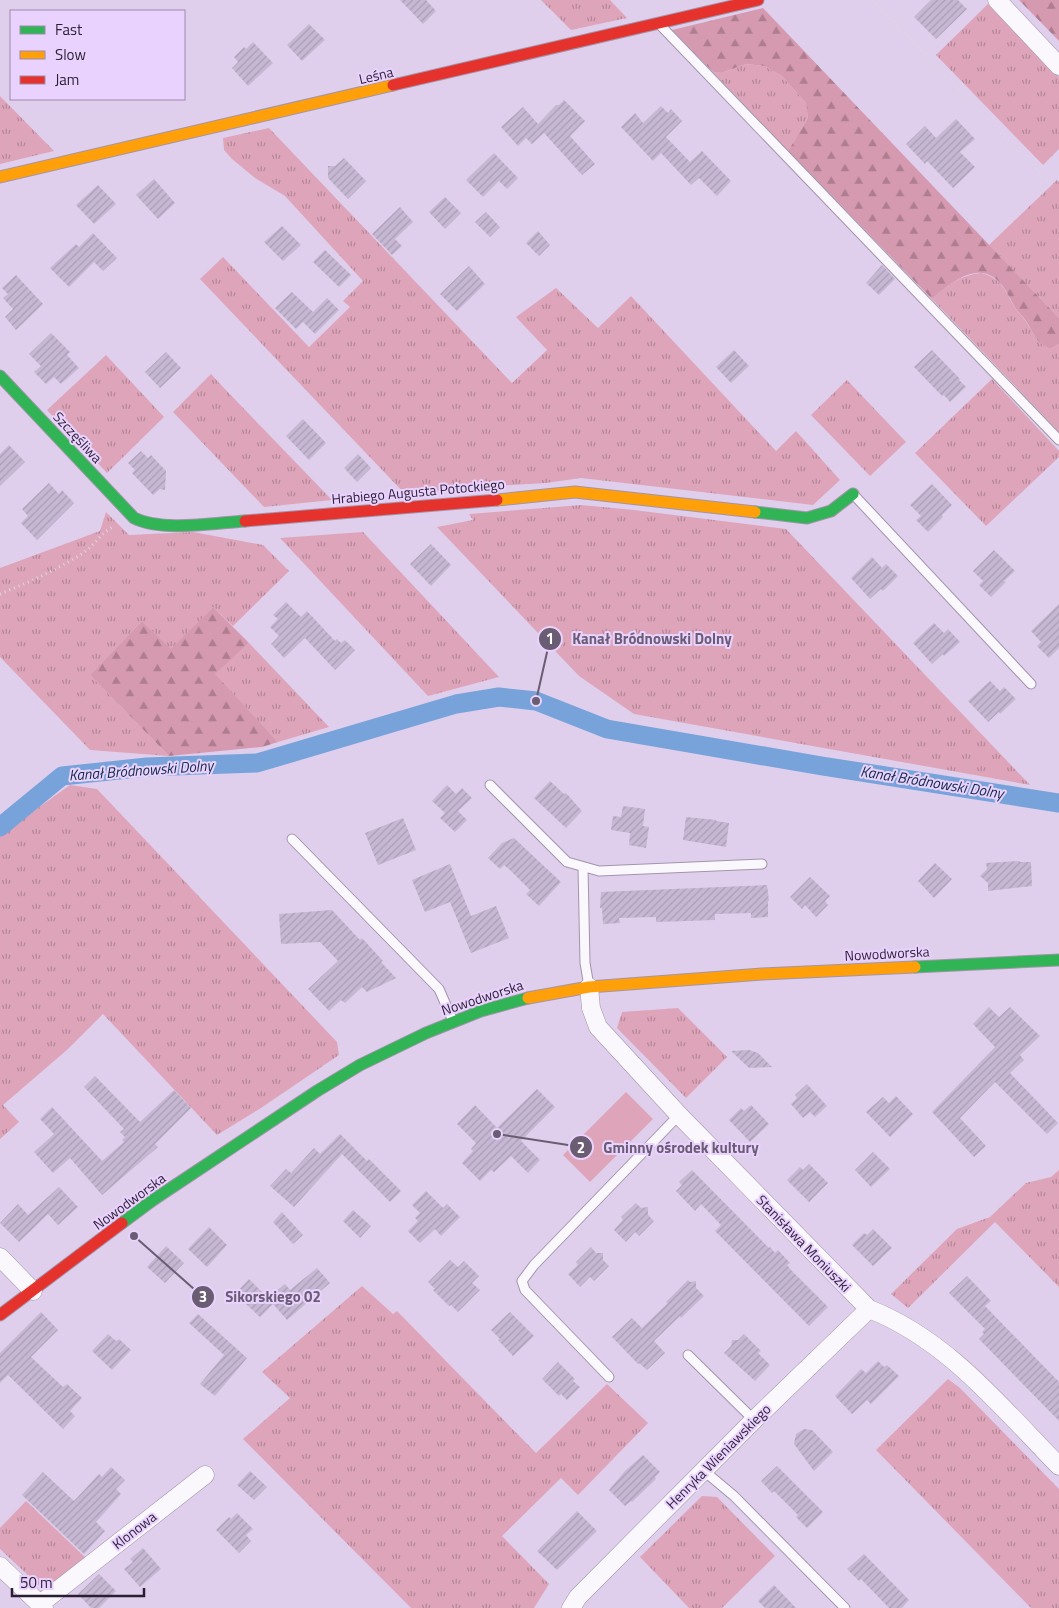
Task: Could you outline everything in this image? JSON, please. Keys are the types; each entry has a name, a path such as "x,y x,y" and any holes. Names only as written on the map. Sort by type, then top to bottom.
{"street":[{"name":"Leśna","path":"0,177 758,0"},
{"path":"998,0 1059,66"},
{"name":"Szczęśliwa","path":"0,376 134,518"},
{"name":"Hrabiego Augusta Potockiego","path":"134,518 144,523 161,526 254,522 575,492 807,518 832,511 853,494"},
{"name":"Nowodworska","path":"0,1315 153,1200 317,1092 360,1065 454,1021 481,1011 536,996 589,987 762,974 1059,960"},
{"name":"Stanisława Moniuszki","path":"589,987 591,1008 598,1027 679,1115 869,1309 886,1315 929,1342 964,1370 1059,1466"},
{"path":"0,1257 33,1291"},
{"name":"Henryka Wieniawskiego","path":"571,1608 578,1597 703,1470 869,1309"},
{"name":"Klonowa","path":"42,1606 205,1475"},
{"path":"0,1566 42,1606"}],"lane":[{"path":"659,23 1059,440"},
{"path":"853,494 1031,684"},
{"path":"490,785 567,862 583,867 599,870 762,864"},
{"path":"292,839 439,988 454,1021"},
{"path":"583,867 585,963 589,987"},
{"path":"609,1376 525,1290 522,1281 534,1265 679,1115"},
{"path":"688,1355 754,1420"},
{"path":"703,1470 734,1496 845,1608"}],"path":[{"path":"872,0 1050,184"},
{"path":"0,594 39,578 72,560 91,548 106,530 134,518"}],"green space":[{"path":"541,0 610,0 627,18 571,30"},
{"path":"1019,0 1059,0 1059,41"},
{"path":"988,4 1059,77 1059,149 1043,165 936,55"},
{"path":"763,8 1059,318 1059,344 1050,349 1037,340 1004,288 991,276 973,273 964,276 932,299 788,151 808,118 806,103 782,76 764,66 746,64 721,73 713,72 672,30"},
{"path":"746,64 764,66 782,76 806,103 808,118 788,151 713,72 721,73"},
{"path":"0,96 54,151 0,164"},
{"path":"269,128 512,383 547,350 516,317 556,288 598,328 631,296 776,451 796,431 840,480 813,505 581,478 546,483 475,487 405,494 200,279 223,257 309,347 350,307 343,301 363,281 285,196 255,178 224,150 223,138"},
{"path":"1057,180 1059,182 1059,318 989,245"},
{"path":"981,273 994,278 1002,286 1040,343 1050,349 1059,344 1059,432 932,299 943,289 955,282 967,276"},
{"path":"106,355 164,417 107,473 47,410"},
{"path":"211,374 332,500 264,507 173,412"},
{"path":"992,379 1059,451 1059,457 986,526 915,453"},
{"path":"847,380 906,442 870,476 811,415"},
{"path":"581,505 786,529 1030,785 634,714 579,676 437,527 473,520 469,514"},
{"path":"106,512 129,535 193,532 263,545 289,571 233,626 213,607 171,650 142,621 90,675 169,756 90,750 0,657 0,568 100,531"},
{"path":"363,532 499,677 428,696 280,538"},
{"path":"213,607 249,643 215,674 278,742 262,747 169,756 90,675 142,621 171,649"},
{"path":"249,643 329,727 278,742 214,674"},
{"path":"70,785 97,789 337,1042 339,1055 261,1108 217,1135 103,1014 68,1049 3,1105 19,1122 0,1139 0,835"},
{"path":"678,1008 727,1057 686,1098 617,1028 622,1012"},
{"path":"626,1092 653,1119 590,1182 563,1155"},
{"path":"1059,1170 1059,1287 995,1222 908,1308 891,1294 957,1229 990,1217 1026,1183 1051,1177"},
{"path":"362,1286 393,1314 397,1311 536,1453 607,1384 648,1423 578,1495 561,1478 502,1536 549,1584 534,1608 411,1608 243,1439 290,1398 262,1372"},
{"path":"948,1379 960,1388 1059,1489 1059,1608 1031,1608 876,1450"},
{"path":"702,1496 717,1497 775,1556 722,1608 689,1608 640,1557"},
{"path":"26,1501 87,1559 47,1593 0,1549 0,1528"}],"building":[{"path":"400,0 426,0 436,11 423,24"},
{"path":"931,0 958,0 967,9 936,39 914,17"},
{"path":"309,24 325,40 302,61 287,45"},
{"path":"253,42 273,63 248,86 232,68 238,62 234,57 244,47 246,49"},
{"path":"564,100 585,121 570,136 595,164 582,175 544,133 532,144 526,138 518,146 501,127 523,107 538,124 556,105 559,105"},
{"path":"661,106 668,113 671,109 682,121 666,137 690,162 702,151 731,181 717,196 699,178 691,185 661,153 653,161 621,127 635,113 643,123"},
{"path":"956,119 975,139 960,152 975,167 953,188 927,161 925,164 906,144 925,126 936,138"},
{"path":"494,153 518,178 507,189 499,181 483,197 466,180"},
{"path":"344,158 366,181 348,199 328,178 328,166 335,166"},
{"path":"154,179 175,203 158,219 136,195"},
{"path":"98,185 116,204 94,224 76,205"},
{"path":"445,197 461,213 445,229 429,212"},
{"path":"400,207 413,222 395,239 402,246 392,255 372,234"},
{"path":"486,212 500,227 490,237 475,222"},
{"path":"282,226 301,245 283,261 264,242"},
{"path":"538,231 550,245 539,256 526,243"},
{"path":"93,233 117,258 103,271 94,262 69,287 50,268 76,244 79,247"},
{"path":"325,250 351,275 339,287 313,262"},
{"path":"882,265 895,279 879,295 866,283"},
{"path":"469,266 485,284 457,311 440,294"},
{"path":"16,275 43,304 16,330 5,317 13,309 3,298 8,294 2,288"},
{"path":"292,292 313,312 327,298 339,310 315,334 303,322 296,329 275,308"},
{"path":"51,333 70,352 67,355 79,368 61,384 54,377 46,384 34,372 41,366 29,354"},
{"path":"734,350 749,366 731,383 716,367"},
{"path":"932,350 966,387 950,402 914,367"},
{"path":"166,352 181,368 160,388 145,372"},
{"path":"303,419 326,443 309,460 286,436"},
{"path":"9,445 25,462 0,486 0,454"},
{"path":"141,451 148,458 151,455 166,471 165,490 160,489 153,495 132,473 135,470 128,463"},
{"path":"358,454 371,468 357,482 344,468"},
{"path":"49,483 59,494 62,490 74,503 37,540 21,523 28,516 22,509"},
{"path":"932,484 952,505 928,532 916,520 921,516 910,505"},
{"path":"431,544 451,565 431,586 410,564"},
{"path":"994,550 1015,571 991,597 979,585 983,581 973,571"},
{"path":"872,557 882,568 886,564 898,576 883,591 881,589 870,599 851,578"},
{"path":"286,602 301,617 307,611 335,641 337,639 341,643 345,640 355,650 335,670 305,638 284,658 271,644 279,636 270,627 278,619 273,615"},
{"path":"1059,604 1059,648 1049,658 1037,646 1041,642 1031,631"},
{"path":"934,623 944,633 948,629 960,642 932,664 913,643"},
{"path":"990,681 1000,691 1004,687 1016,699 988,722 968,701"},
{"path":"550,781 564,794 566,793 582,811 566,828 534,798"},
{"path":"447,785 456,794 462,788 472,798 458,811 467,820 455,832 440,818 445,813 432,801"},
{"path":"623,806 645,809 643,826 649,827 646,848 629,845 630,833 611,830 613,816 621,817"},
{"path":"686,817 729,823 726,847 683,840"},
{"path":"403,818 416,850 378,865 365,833"},
{"path":"514,838 561,882 539,906 526,894 530,890 510,870 504,865 500,869 488,858 502,843"},
{"path":"1031,862 1032,886 988,891 988,883 980,876 987,869 986,863"},
{"path":"935,863 952,879 934,898 918,881"},
{"path":"450,864 471,916 496,906 509,938 471,953 450,902 425,912 412,880"},
{"path":"810,877 830,896 825,901 828,905 816,917 805,905 802,909 790,897"},
{"path":"767,885 768,917 751,918 751,913 715,914 715,920 656,922 656,917 619,918 620,923 603,924 602,908 600,908 601,892"},
{"path":"332,910 360,940 362,938 396,978 367,992 362,987 345,1003 341,1000 329,1011 308,989 338,961 320,942 281,944 279,914"},
{"path":"989,1007 999,1017 1010,1007 1040,1036 1020,1055 1024,1060 1010,1073 1058,1123 1047,1134 995,1082 960,1118 986,1146 974,1157 932,1112 995,1047 973,1024"},
{"path":"749,1050 758,1053 772,1067 749,1068 731,1051"},
{"path":"95,1076 140,1122 174,1090 191,1108 155,1144 158,1147 102,1195 70,1158 53,1173 34,1152 54,1134 40,1119 52,1107 102,1161 124,1142 122,1140 125,1137 120,1132 124,1129 84,1087"},
{"path":"807,1084 827,1106 815,1117 810,1112 803,1118 791,1104 797,1098 795,1095"},
{"path":"537,1089 555,1107 521,1141 540,1160 528,1173 511,1156 494,1172 491,1170 480,1181 462,1163 473,1151 471,1149 476,1143 457,1124 475,1105 497,1128"},
{"path":"896,1096 913,1114 890,1137 866,1112 883,1097 889,1103"},
{"path":"751,1105 769,1124 750,1142 729,1120 741,1108 744,1111"},
{"path":"340,1134 367,1161 369,1159 401,1191 390,1202 342,1154 294,1207 270,1186 286,1169 291,1173 314,1148 320,1154"},
{"path":"873,1152 890,1169 871,1187 855,1170"},
{"path":"809,1164 828,1183 809,1202 787,1180 800,1167 803,1170"},
{"path":"692,1170 769,1248 775,1253 778,1250 790,1263 787,1265 792,1271 828,1307 809,1326 715,1231 721,1225 701,1204 695,1211 676,1191 682,1185 679,1182"},
{"path":"59,1187 78,1207 58,1225 48,1214 19,1242 0,1223 18,1204 28,1215"},
{"path":"426,1191 443,1208 447,1204 460,1217 441,1236 435,1229 420,1243 408,1231 418,1221 415,1218 420,1213 412,1205"},
{"path":"636,1203 641,1208 648,1207 648,1215 654,1221 639,1236 635,1232 626,1242 614,1230 623,1220 621,1217"},
{"path":"353,1210 371,1226 360,1238 343,1221"},
{"path":"282,1212 303,1235 293,1244 273,1222"},
{"path":"209,1227 227,1245 207,1267 188,1249"},
{"path":"873,1229 892,1248 873,1266 852,1245 864,1233 867,1235"},
{"path":"166,1246 184,1263 165,1283 147,1267"},
{"path":"591,1247 596,1253 603,1253 603,1260 609,1266 594,1281 590,1277 580,1287 568,1274 578,1265 576,1262"},
{"path":"450,1260 458,1267 464,1261 479,1276 472,1283 480,1290 458,1312 433,1290 435,1289 428,1282"},
{"path":"317,1268 330,1283 287,1320 273,1304 260,1317 235,1294 249,1279 268,1298 285,1284 290,1290"},
{"path":"967,1276 991,1301 985,1306 1059,1382 1059,1421 979,1339 984,1334 982,1332 985,1329 949,1293"},
{"path":"688,1280 690,1282 696,1281 696,1288 704,1296 654,1341 665,1353 647,1370 638,1364 612,1337 632,1318 642,1328"},
{"path":"41,1312 58,1330 31,1357 63,1387 67,1384 82,1398 70,1411 75,1416 63,1429 8,1375 0,1383 0,1353"},
{"path":"510,1312 534,1336 513,1356 491,1330"},
{"path":"198,1314 247,1358 215,1396 200,1384 224,1355 189,1323"},
{"path":"108,1334 116,1341 119,1339 131,1350 112,1370 92,1351"},
{"path":"744,1334 761,1351 758,1353 770,1365 755,1381 724,1353 731,1346 732,1340 738,1340"},
{"path":"878,1361 884,1367 887,1365 899,1376 871,1404 867,1400 852,1414 835,1396 861,1369 866,1373"},
{"path":"558,1362 575,1379 573,1381 580,1387 567,1400 561,1394 559,1396 542,1379"},
{"path":"804,1429 812,1430 833,1452 814,1471 794,1444 796,1434"},
{"path":"643,1455 660,1472 655,1477 656,1479 632,1502 625,1506 609,1490 625,1471"},
{"path":"777,1466 823,1512 807,1528 796,1517 798,1515 761,1481"},
{"path":"111,1467 125,1480 116,1489 121,1494 96,1522 105,1531 84,1554 22,1495 43,1472 74,1501 99,1474 102,1477"},
{"path":"250,1471 267,1487 254,1500 237,1485"},
{"path":"577,1511 597,1531 557,1570 537,1551"},
{"path":"237,1513 253,1529 246,1535 251,1541 239,1553 216,1530 229,1517 231,1519"},
{"path":"143,1548 161,1569 140,1587 124,1569 133,1562 130,1559"},
{"path":"864,1554 909,1600 902,1608 889,1608 861,1579 859,1581 847,1569"},
{"path":"99,1574 116,1591 99,1608 91,1608 78,1594"},
{"path":"774,1585 796,1608 765,1608 758,1601"}],"waterway":[{"name":"Kanał Bródnowski Dolny","path":"0,827 62,776 147,767 257,763 456,704 499,697 536,701 607,729 822,766 1059,803"}],"traffic: fast":[{"path":"0,376 134,518 159,525 173,526 245,521"},
{"path":"755,512 807,518 831,511 853,494"},
{"path":"915,967 1059,960"},
{"path":"122,1223 153,1200 317,1091 360,1065 426,1033 481,1011 528,998"}],"traffic: slow":[{"path":"0,177 393,85"},
{"path":"497,500 575,492 755,512"},
{"path":"528,998 589,987 762,974 915,967"}],"traffic: jam":[{"path":"393,85 758,0"},
{"path":"245,521 497,500"},
{"path":"0,1315 122,1223"}],"place":[{"name":"Kanał Bródnowski Dolny","path":"536,701"},
{"name":"Gminny ośrodek kultury","path":"497,1134"},
{"name":"Sikorskiego 02","path":"134,1236"}]}
